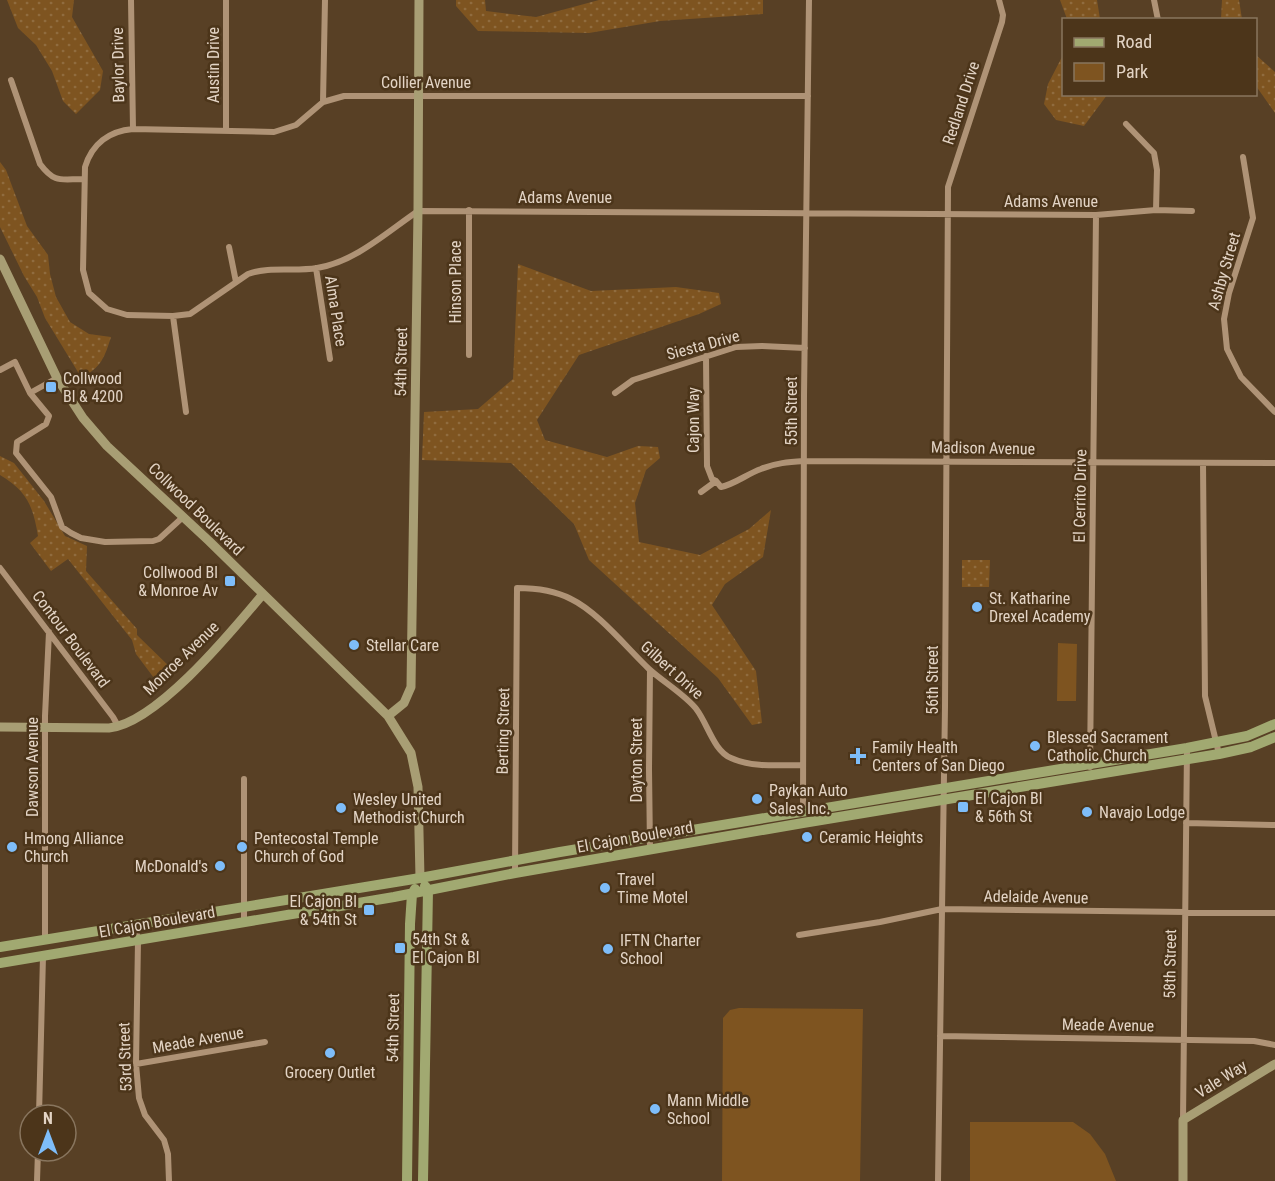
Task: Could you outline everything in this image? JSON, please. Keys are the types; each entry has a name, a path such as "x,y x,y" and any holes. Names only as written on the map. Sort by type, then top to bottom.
{"main road":[{"name":"El Cajon Boulevard","path":"1187,754 1217,743 1247,736 1275,724"},
{"name":"El Cajon Boulevard","path":"0,947 420,878 651,837 803,817 1187,754 1220,754 1251,747 1275,737"},
{"name":"El Cajon Boulevard","path":"0,963 412,894 650,849 803,817"},
{"path":"420,878 428,891"},
{"name":"54th Street","path":"406,1181 410,924 412,894 420,878"},
{"name":"54th Street","path":"423,1181 428,891"}],"street":[{"name":"Baylor Drive","path":"131,0 133,129"},
{"name":"Austin Drive","path":"226,0 226,131"},
{"path":"323,102 325,0"},
{"name":"54th Street","path":"388,716 404,703 411,687 418,211 418,0"},
{"name":"55th Street","path":"803,817 809,0"},
{"name":"Redland Drive","path":"948,214 948,187 1002,22 1003,15 999,0"},
{"path":"1154,0 1158,18"},
{"path":"11,80 40,164 49,176 58,180 84,179 83,270 89,293 107,309 127,315 190,314 248,274 259,270 316,268 333,265 351,256 418,211"},
{"name":"Collier Avenue","path":"84,179 87,161 98,143 111,134 133,129 274,132 296,125 323,102 344,96 808,96"},
{"path":"1126,124 1154,153 1157,170 1156,210"},
{"name":"Ashby Street","path":"1243,157 1253,218 1229,293 1224,319 1227,349 1241,377 1275,412"},
{"name":"Hinson Place","path":"469,210 469,355"},
{"name":"Adams Avenue","path":"418,211 1096,215 1156,210 1192,211"},
{"name":"56th Street","path":"938,1181 944,794 948,214"},
{"name":"El Cerrito Drive","path":"1090,771 1096,215"},
{"path":"229,248 236,282"},
{"name":"Collwood Boulevard","path":"0,259 57,378 83,418 107,446 388,716 411,753"},
{"name":"Alma Place","path":"316,268 330,359"},
{"path":"173,316 186,412"},
{"name":"Siesta Drive","path":"615,393 633,380 736,347 805,348"},
{"name":"Cajon Way","path":"706,356 707,466 712,479 716,481"},
{"path":"0,370 15,362 30,393 49,416 46,424 17,442 16,453 51,497 62,527 81,538 105,542 153,541 159,539 183,517"},
{"path":"30,393 57,378"},
{"name":"Madison Avenue","path":"716,481 721,487 731,485 770,465 804,461 1275,463"},
{"path":"1203,464 1205,696 1220,754"},
{"path":"701,492 716,481"},
{"name":"Contour Boulevard","path":"0,568 113,717 118,727"},
{"name":"Gilbert Drive","path":"518,588 537,588 570,598 586,608 650,670 697,709 713,739 728,757 750,765 803,765"},
{"name":"Berting Street","path":"515,873 518,588"},
{"name":"Monroe Avenue","path":"0,727 118,727 133,721 173,691 215,651 263,594"},
{"name":"Dawson Avenue","path":"45,938 45,727 49,632"},
{"name":"Dayton Street","path":"650,670 650,849"},
{"name":"54th Street","path":"411,753 418,787 420,878"},
{"name":"58th Street","path":"1183,1181 1187,754"},
{"path":"244,779 244,922"},
{"path":"1186,823 1275,825"},
{"name":"Adelaide Avenue","path":"799,935 942,909 1275,913"},
{"name":"53rd Street","path":"135,924 138,941 136,1064 139,1098 145,1114 164,1140 168,1154 169,1181"},
{"path":"39,1103 43,956"},
{"name":"Meade Avenue","path":"940,1036 1254,1041 1275,1045"},
{"name":"Meade Avenue","path":"136,1064 265,1042"},
{"name":"Vale Way","path":"1183,1120 1275,1064"},
{"path":"37,1181 38,1163"}],"green space":[{"path":"7,0 74,0 72,17 103,71 100,90 76,114 63,101 52,71 36,45 18,28"},
{"path":"456,0 485,0 486,11 536,17 599,0 763,0 763,14 660,21 589,33 478,31 456,6"},
{"path":"1060,0 1097,0 1100,18 1067,18"},
{"path":"1222,0 1239,0 1242,18 1221,18"},
{"path":"1257,56 1275,72 1275,113 1257,87"},
{"path":"1062,57 1062,96 1106,96 1084,126 1056,120 1044,104 1048,84"},
{"path":"0,162 6,170 27,226 48,255 56,297 70,322 89,334 111,337 98,366 81,377 45,318 37,297 0,227"},
{"path":"518,264 591,291 676,287 719,293 721,304 699,314 579,355 537,420 545,440 607,457 638,446 658,447 660,458 646,470 635,503 639,542 700,555 749,529 771,510 763,557 725,584 712,605 756,671 762,723 752,725 718,678 589,560 574,524 511,463 422,460 424,412 478,409 513,379"},
{"path":"0,456 14,463 44,501 65,536 87,546 86,571 137,629 137,635 175,672 160,686 136,654 132,640 68,559 51,571 30,543 38,536 34,516 23,493 0,475"},
{"path":"962,560 990,560 989,587 962,587"},
{"path":"1058,643 1077,644 1076,701 1057,701"},
{"path":"739,1008 863,1009 860,1181 722,1181 723,1018 730,1010"},
{"path":"970,1122 1073,1122 1090,1134 1105,1154 1116,1181 970,1181"}],"place":[{"name":"Collwood Bl & 4200","path":"51,387"},
{"name":"Collwood Bl & Monroe Av","path":"230,581"},
{"name":"St. Katharine Drexel Academy","path":"977,607"},
{"name":"Stellar Care","path":"354,645"},
{"name":"Blessed Sacrament Catholic Church","path":"1035,746"},
{"name":"Family Health Centers of San Diego","path":"858,756"},
{"name":"Paykan Auto Sales Inc.","path":"757,799"},
{"name":"El Cajon Bl & 56th St","path":"963,807"},
{"name":"Wesley United Methodist Church","path":"341,808"},
{"name":"Navajo Lodge","path":"1087,812"},
{"name":"Ceramic Heights","path":"807,837"},
{"name":"Hmong Alliance Church","path":"12,847"},
{"name":"Pentecostal Temple Church of God","path":"242,847"},
{"name":"McDonald's","path":"220,866"},
{"name":"Travel Time Motel","path":"605,888"},
{"name":"El Cajon Bl & 54th St","path":"369,910"},
{"name":"54th St & El Cajon Bl","path":"400,948"},
{"name":"IFTN Charter School","path":"608,949"},
{"name":"Grocery Outlet","path":"330,1053"},
{"name":"Mann Middle School","path":"655,1109"}]}
